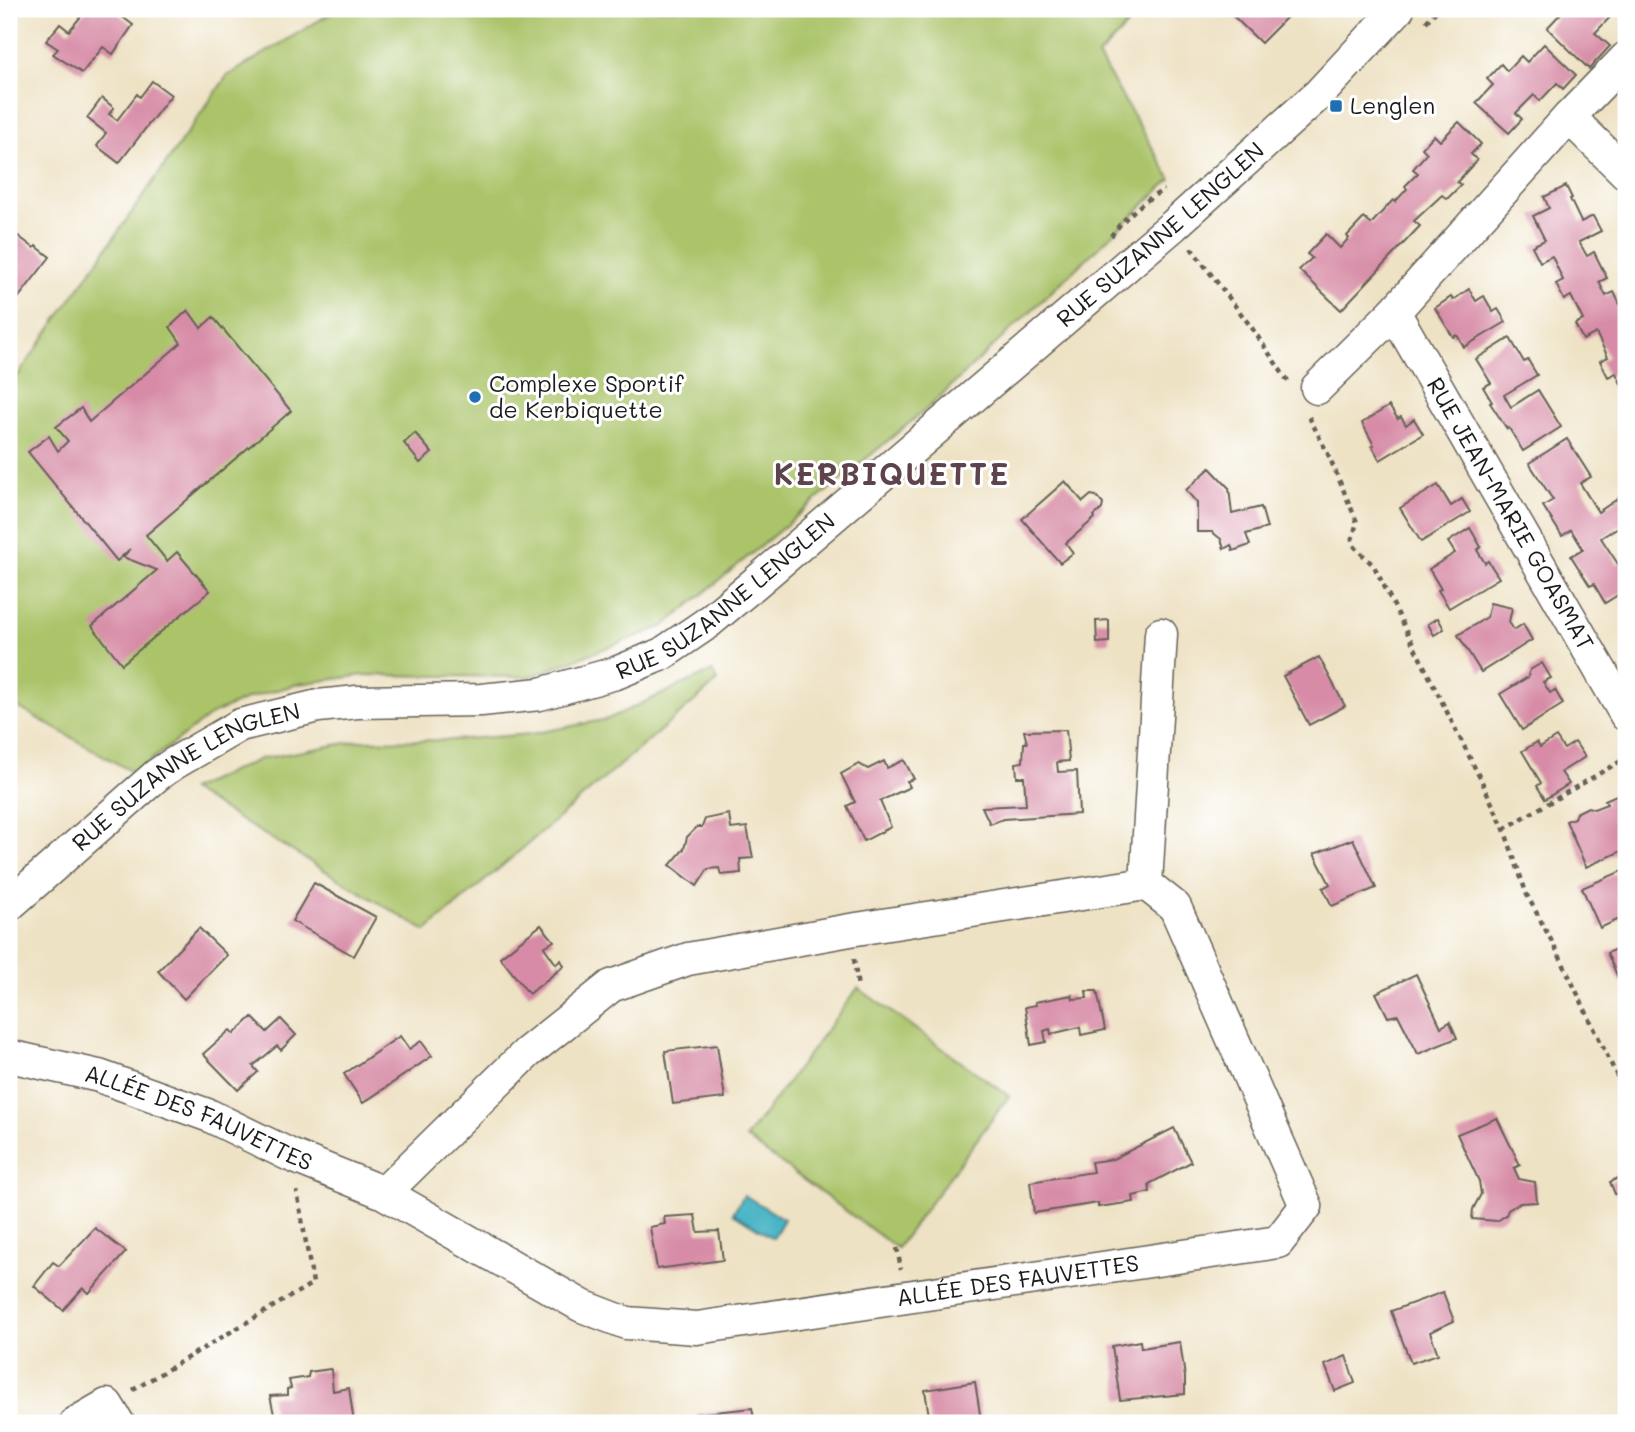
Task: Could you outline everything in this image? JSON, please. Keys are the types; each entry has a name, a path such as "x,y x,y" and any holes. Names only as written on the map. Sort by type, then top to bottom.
{"street":[{"name":"RUE SUZANNE LENGLEN","path":"9,905 157,775 240,725 279,714 358,702 481,700 540,694 616,673 662,654 706,624 754,584 1174,225 1320,93 1398,9"},
{"path":"1305,394 1394,312 1569,117 1626,58"},
{"path":"1569,117 1626,173"},
{"name":"RUE JEAN-MARIE GOASMAT","path":"1394,312 1626,715"},
{"path":"384,1193 527,1054 611,986 688,959 850,930 1146,884 1161,634"},
{"name":"ALLÉE DES FAUVETTES","path":"9,1056 99,1076 210,1116 290,1156 384,1193 582,1306 626,1323 697,1328 1278,1242 1306,1206 1175,907 1146,884"},
{"path":"76,1423 112,1414"}],"path":[{"path":"1110,238 1116,229 1150,198 1171,186"},
{"path":"1191,247 1305,394 1357,523 1352,540 1355,547 1374,566 1483,784 1527,895 1626,1095"},
{"path":"1503,829 1626,758"},
{"path":"112,1414 313,1283 290,1156"}],"green space":[{"name":"Complexe Sportif de Kerbiquette","path":"338,9 1143,9 1098,56 1171,179 931,405 664,626 529,677 364,675 298,684 249,698 212,714 134,773 9,702 9,388 227,76"},
{"path":"712,671 718,681 426,931 190,790 260,759 357,741 451,740 531,734 608,719"},
{"path":"858,988 1009,1096 897,1248 746,1138"}],"water":[{"path":"744,1195 784,1219 773,1238 733,1213"}],"building":[{"path":"87,9 112,9 133,25 113,54 103,47 82,73 53,54 58,49 46,41 60,24 69,31"},
{"path":"1226,9 1295,9 1261,43"},
{"path":"1565,9 1626,9 1619,17 1614,13 1595,33 1610,46 1589,69 1547,28"},
{"path":"1544,44 1576,75 1563,89 1557,83 1540,101 1534,95 1516,113 1522,119 1509,133 1476,103 1493,85 1487,79 1501,64 1507,71 1521,56 1527,62"},
{"path":"152,81 171,95 119,163 97,146 106,133 87,118 102,98 114,108 109,114 117,120 137,94 140,97"},
{"path":"1459,122 1481,144 1471,154 1477,160 1457,182 1461,185 1447,199 1442,195 1414,221 1420,226 1341,310 1299,270 1312,258 1307,254 1326,234 1340,248 1364,218 1371,224 1407,189 1405,186 1418,173 1413,169 1427,153 1422,148 1434,135 1440,141"},
{"path":"1566,186 1581,222 1593,216 1601,231 1579,242 1587,256 1594,252 1607,278 1599,282 1606,296 1614,292 1626,317 1626,394 1616,373 1608,377 1600,361 1608,357 1596,333 1583,340 1575,324 1583,320 1571,296 1564,300 1556,284 1563,280 1552,256 1540,262 1532,246 1545,240 1533,216 1549,208 1544,197"},
{"path":"9,229 50,257 12,306 9,304"},
{"path":"1469,289 1476,301 1484,296 1493,312 1498,309 1506,322 1464,347 1457,335 1453,337 1435,308"},
{"path":"188,310 201,328 213,317 291,411 146,535 167,561 177,552 210,591 122,664 92,626 157,570 123,557 130,549 117,561 28,452 49,436 58,451 68,441 56,427 81,408 89,422 181,343 170,327"},
{"path":"1510,338 1524,362 1528,360 1537,375 1504,395 1511,407 1538,390 1561,427 1523,451 1490,403 1492,402 1483,387 1491,383 1476,359"},
{"path":"1389,406 1406,425 1414,419 1423,434 1380,460 1362,423"},
{"path":"415,433 432,453 420,463 404,443"},
{"path":"1567,439 1591,477 1580,483 1598,512 1622,496 1626,502 1626,522 1601,538 1618,564 1626,559 1626,590 1605,603 1594,584 1590,586 1571,556 1583,549 1575,536 1571,530 1562,536 1543,506 1553,500 1529,463"},
{"path":"1210,468 1229,488 1232,514 1261,507 1267,528 1246,534 1250,545 1233,551 1231,545 1224,549 1221,539 1212,532 1197,532 1197,503 1186,490"},
{"path":"1065,481 1083,502 1091,495 1096,496 1103,504 1095,518 1066,543 1073,553 1060,563 1022,519"},
{"path":"1438,485 1451,506 1462,499 1470,512 1421,542 1400,508"},
{"path":"1470,528 1481,547 1477,550 1499,578 1449,608 1429,569 1455,553 1448,542"},
{"path":"1490,603 1512,608 1509,622 1514,630 1523,624 1532,640 1481,672 1458,635 1487,617"},
{"path":"1438,618 1444,629 1434,635 1428,624"},
{"path":"1109,620 1109,642 1097,643 1096,621"},
{"path":"1319,657 1345,706 1309,725 1283,676"},
{"path":"1542,663 1551,678 1543,682 1550,693 1555,690 1563,704 1522,730 1500,694 1528,677 1530,670"},
{"path":"1066,730 1069,761 1057,762 1058,772 1077,771 1079,814 1003,819 990,824 982,807 1026,805 1024,777 1017,777 1016,763 1023,762 1024,743 1027,743 1024,731"},
{"path":"1556,737 1564,749 1575,742 1585,757 1561,772 1569,784 1545,799 1537,786 1541,783 1522,751 1537,742 1540,747"},
{"path":"904,760 914,779 907,781 910,787 880,801 891,827 864,841 847,806 855,802 841,774 859,764 868,769 884,761 887,768"},
{"path":"1623,792 1626,799 1626,849 1586,867 1566,821 1588,807 1594,809 1607,804 1605,800"},
{"path":"729,814 731,829 747,827 753,858 740,859 741,873 721,875 719,868 708,869 697,886 670,865 684,849 687,837 697,827 702,827 705,819"},
{"path":"1353,839 1376,888 1332,906 1323,888 1330,884 1314,854"},
{"path":"1622,871 1626,881 1626,916 1600,928 1582,888"},
{"path":"314,883 376,917 354,956 292,921"},
{"path":"541,925 554,941 544,947 556,964 561,960 564,966 529,994 500,957"},
{"path":"199,928 227,955 184,999 158,971"},
{"path":"1626,944 1626,979 1620,982 1607,953"},
{"path":"1416,974 1441,1027 1450,1022 1457,1038 1418,1054 1398,1015 1388,1017 1376,993"},
{"path":"1086,991 1097,991 1105,1030 1081,1035 1080,1027 1051,1034 1050,1029 1044,1031 1046,1042 1031,1045 1025,1007 1036,1005 1035,1002 1072,995 1073,999 1087,998"},
{"path":"252,1017 267,1032 281,1019 296,1035 281,1050 277,1046 253,1066 258,1072 238,1090 203,1054 230,1030 234,1034"},
{"path":"400,1036 409,1049 421,1041 432,1056 363,1103 344,1074"},
{"path":"717,1045 725,1098 673,1104 665,1051"},
{"path":"1497,1118 1520,1165 1514,1168 1519,1179 1535,1182 1537,1202 1520,1203 1497,1221 1472,1219 1473,1209 1481,1194 1479,1181 1457,1134"},
{"path":"1174,1128 1191,1162 1149,1184 1150,1192 1133,1196 1134,1202 1098,1207 1098,1203 1034,1213 1030,1182 1093,1172 1091,1162 1113,1159"},
{"path":"1626,1174 1626,1206 1621,1194 1615,1194 1610,1182"},
{"path":"695,1215 698,1232 719,1231 723,1260 657,1269 650,1227 665,1224 664,1217"},
{"path":"95,1228 126,1252 89,1293 83,1288 63,1310 34,1286 53,1262 59,1266"},
{"path":"1443,1292 1454,1321 1430,1332 1438,1354 1411,1363 1391,1311"},
{"path":"1140,1341 1141,1348 1180,1342 1185,1394 1120,1400 1112,1346"},
{"path":"1346,1356 1355,1383 1335,1391 1325,1365"},
{"path":"331,1369 333,1391 349,1388 354,1423 328,1423 327,1420 315,1420 315,1416 275,1419 270,1396 287,1395 287,1389 291,1388 289,1380 308,1377 309,1372"},
{"path":"975,1382 981,1420 930,1423 925,1390"},
{"path":"752,1408 755,1423 698,1423 696,1414"}],"place":[{"name":"Lenglen","path":"1336,106"},
{"name":"Complexe Sportif de Kerbiquette","path":"475,397"}],"district":[{"name":"KERBIQUETTE","path":"892,475"}]}
